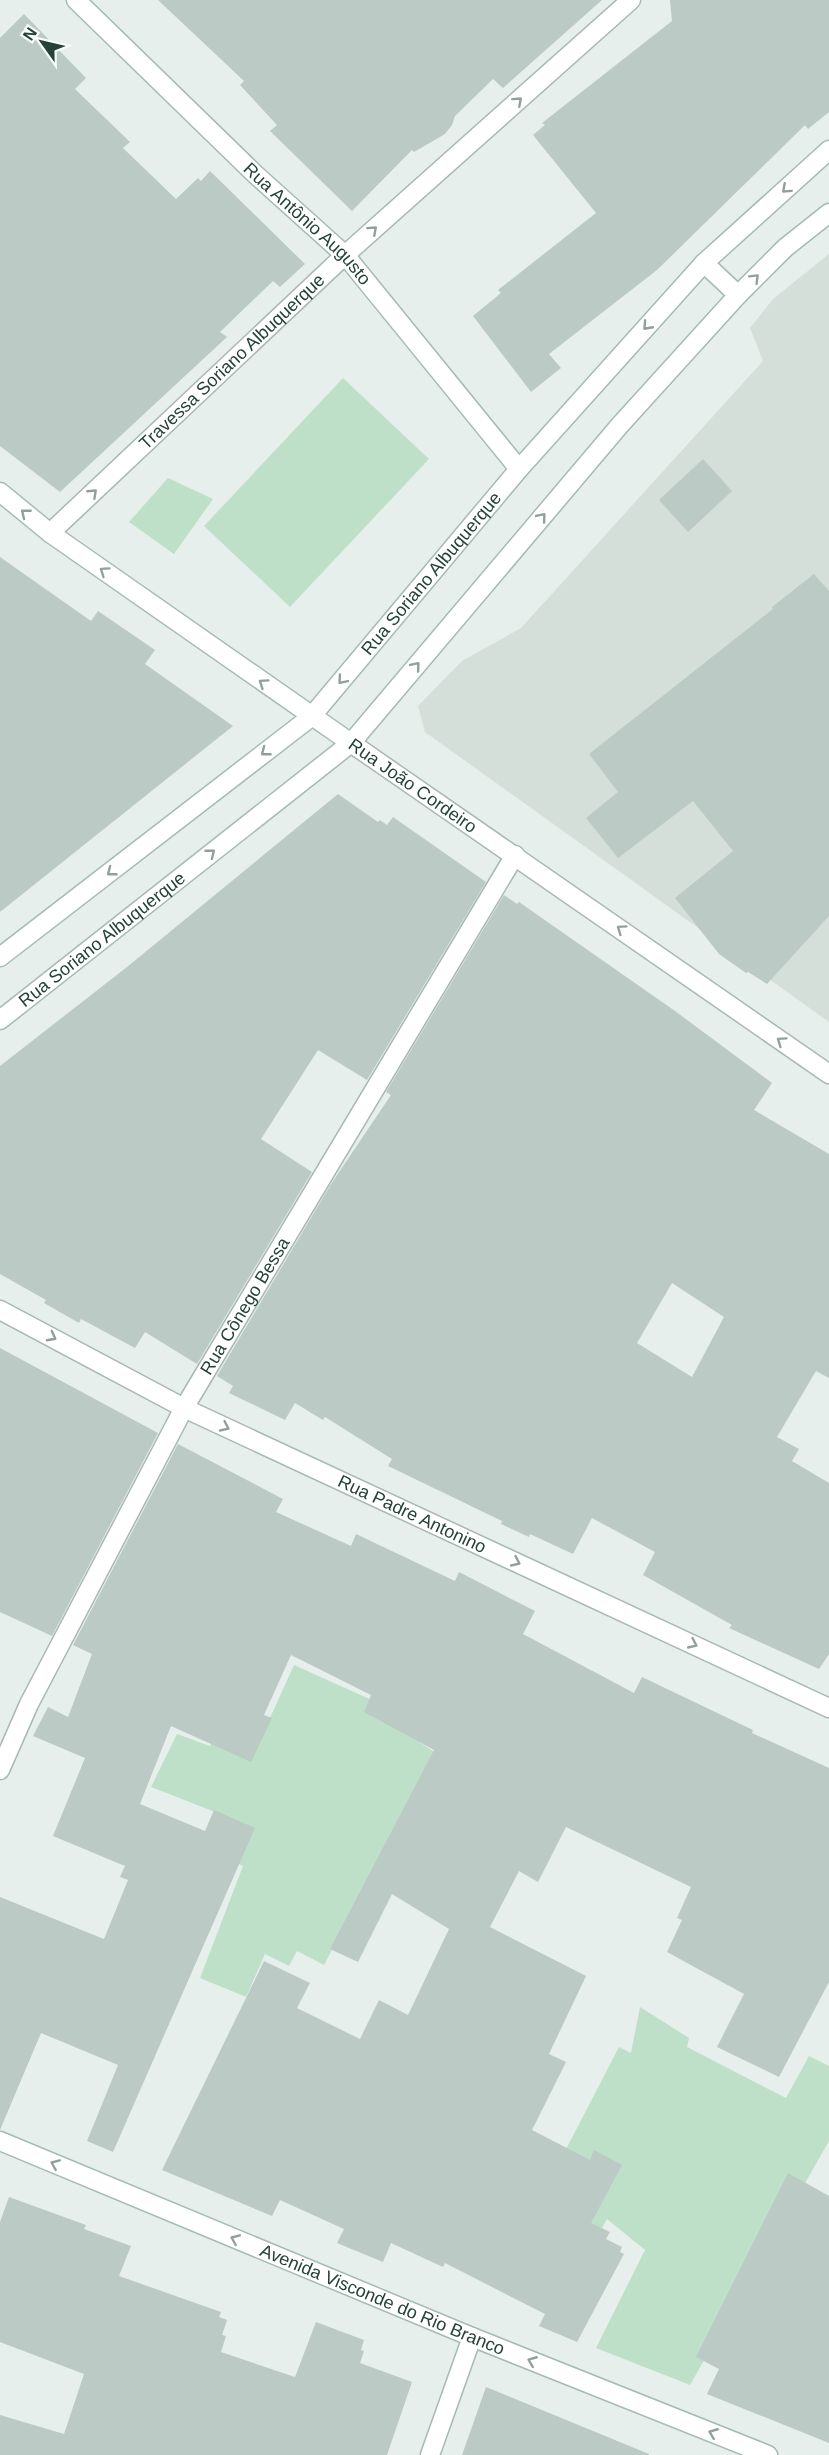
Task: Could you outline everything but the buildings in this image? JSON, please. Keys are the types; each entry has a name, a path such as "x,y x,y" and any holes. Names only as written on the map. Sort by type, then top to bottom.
{"street":[{"name":"Rua Antônio Augusto","path":"77,0 256,175 345,255 519,469"},
{"name":"Travessa Soriano Albuquerque","path":"50,533 345,255 631,0"},
{"name":"Rua Soriano Albuquerque","path":"0,957 311,717 519,469 704,263 829,150"},
{"name":"Rua Soriano Albuquerque","path":"0,1020 351,743 620,425 738,295 785,248 829,213"},
{"path":"704,263 738,295"},
{"name":"Rua João Cordeiro","path":"0,492 50,533 311,717 515,855 829,1074"},
{"name":"Rua Cônego Bessa","path":"0,1770 29,1704 184,1408 515,855"},
{"name":"Rua Padre Antonino","path":"0,1310 184,1408 829,1708"},
{"name":"Avenida Visconde do Rio Branco","path":"0,2141 472,2337 768,2455"},
{"path":"430,2455 472,2337"}],"shaded area":[{"path":"829,254 829,1022 425,732 418,706 462,661 521,628 763,361 750,328 773,299"}],"green space":[{"path":"343,378 429,459 290,607 204,526"},
{"path":"168,478 213,499 174,554 129,522"},
{"path":"294,1665 374,1701 416,1740 436,1753 324,1965 297,1951 289,1966 265,1954 246,1997 200,1978 243,1866 211,1850 228,1817 151,1787 177,1734 210,1746 232,1703 269,1720"},
{"path":"640,2007 689,2038 687,2047 786,2098 809,2056 829,2066 829,2141 690,2385 596,2348 645,2250 607,2219 581,2267 520,2238 619,2047 631,2053"}]}
